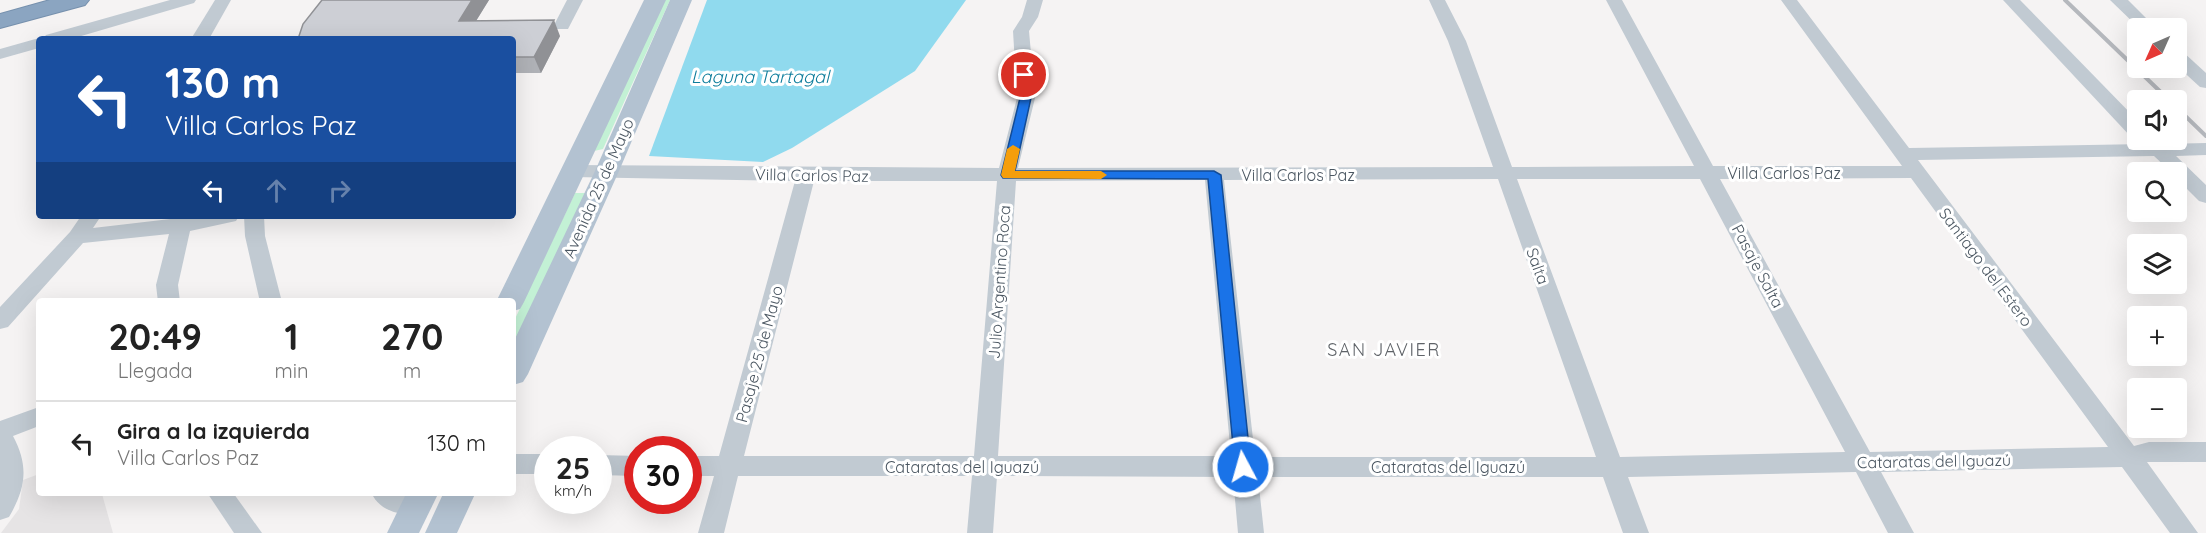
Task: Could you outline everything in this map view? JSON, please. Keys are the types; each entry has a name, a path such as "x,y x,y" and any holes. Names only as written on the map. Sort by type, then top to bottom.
{"highway":[{"path":"0,10 38,0"},
{"path":"0,21 77,0"}],"main road":[{"name":"Avenida 25 de Mayo","path":"512,298 655,0"},
{"name":"Avenida 25 de Mayo","path":"516,368 607,171 681,0"},
{"path":"441,533 458,496"},
{"path":"403,533 419,499"}],"street":[{"path":"62,36 188,0"},
{"path":"202,36 223,0"},
{"path":"562,25 575,0"},
{"name":"Julio Argentino Roca","path":"980,533 1007,175 1026,98 1021,31 1030,17 1035,0"},
{"name":"Salta","path":"1437,0 1457,41 1636,533"},
{"name":"Pasaje Salta","path":"1614,0 1901,533"},
{"name":"Santiago del Estero","path":"1789,0 2185,533"},
{"path":"2011,0 2127,121"},
{"path":"2118,0 2137,18"},
{"path":"0,54 36,44"},
{"path":"2187,65 2206,83"},
{"path":"1903,154 2127,145"},
{"path":"2187,147 2206,149"},
{"path":"2159,150 2206,196"},
{"name":"Villa Carlos Paz","path":"573,171 806,175 1915,172"},
{"name":"Pasaje 25 de Mayo","path":"711,533 806,175"},
{"path":"1214,175 1251,533"},
{"path":"0,321 76,237 89,219"},
{"path":"76,237 181,226 215,219"},
{"path":"254,219 255,236 270,298"},
{"path":"169,298 167,285 181,226"},
{"path":"0,508 12,492 12,455 0,432 36,417"},
{"name":"Cataratas del Iguazú","path":"702,466 1612,467 2127,457 2149,452 2206,452"},
{"path":"516,464 534,465"},
{"path":"221,496 249,533"},
{"path":"386,496 389,500 419,499"}],"shaded area":[{"path":"36,475 36,496 103,496 113,533 1,533 19,509 23,480"}],"green space":[{"path":"663,0 670,0 603,149 594,151"},
{"path":"575,193 587,193 516,345 516,317"}],"water":[{"name":"Laguna Tartagal","path":"707,0 966,0 915,71 792,148 763,162 649,156"}],"building":[{"path":"322,0 472,0 459,21 554,20 534,57 516,57 516,36 299,36 303,24"}],"railway":[{"path":"2065,0 2159,90"},
{"path":"2187,118 2206,136"}],"slow traffic":[{"path":"1013,149 1007,175 1101,175"}],"district":[{"name":"SAN JAVIER","path":"1384,350"}],"route":[{"path":"1024,75 1026,98 1007,175 1214,175 1243,467"}]}
